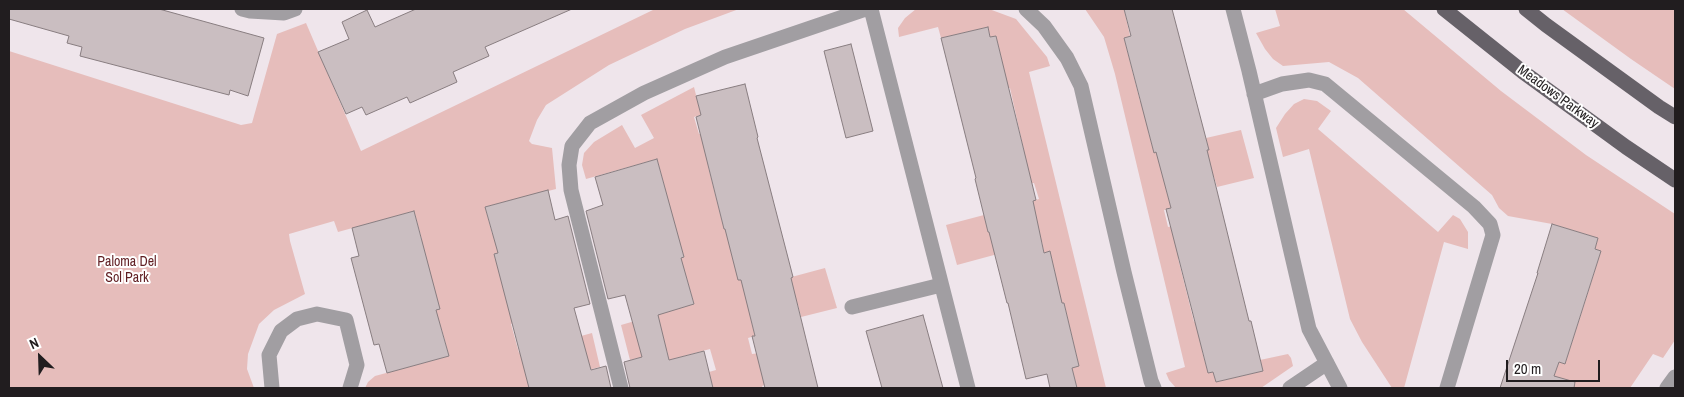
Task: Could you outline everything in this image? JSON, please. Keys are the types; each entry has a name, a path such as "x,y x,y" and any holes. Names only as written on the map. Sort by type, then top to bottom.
{"main road":[{"name":"Meadows Parkway","path":"1444,9 1522,72 1626,148 1675,180"},
{"path":"1526,9 1659,107 1675,116"}],"street":[{"path":"242,9 284,13 295,9"},
{"path":"621,388 570,190 569,165 572,146 590,123 644,93 725,57 866,9"},
{"path":"871,9 968,388"},
{"path":"1026,9 1044,26 1067,58 1081,86 1124,272 1154,388"},
{"path":"1233,9 1309,329 1340,388"},
{"path":"1254,94 1282,84 1310,80 1325,84 1474,207 1490,224 1493,235 1447,388"},
{"path":"852,307 941,284"},
{"path":"272,388 269,355 281,330 297,320 317,314 346,320 357,365 350,388"},
{"path":"1290,388 1327,363"},
{"path":"1667,388 1675,377"}],"green space":[{"name":"Paloma Del Sol Park","path":"655,9 739,9 685,29 609,65 546,105 537,120 529,141 532,144 552,148 556,189 485,207 492,233 504,251 494,254 518,321 511,324 519,353 592,333 600,367 564,376 566,387 365,388 368,382 375,376 449,356 442,330 430,312 440,309 415,242 422,240 414,211 338,232 334,221 289,234 305,294 274,310 259,324 248,354 247,369 254,388 9,388 9,51 241,125 252,123 277,34 306,23 361,151"},
{"path":"916,9 989,9 1016,19 1047,57 1050,66 1029,72 1106,388 1077,388 1072,368 1079,366 1064,303 1054,305 1055,273 1050,252 1044,253 1042,242 957,265 946,225 984,215 988,232 1031,201 1039,199 1034,183 1026,184 1018,153 1024,151 1010,88 1000,90 1001,58 996,36 990,37 988,27 941,38 938,27 899,37 898,28 905,18"},
{"path":"1085,9 1124,9 1130,36 1124,38 1140,101 1150,99 1148,131 1154,152 1160,151 1162,162 1209,150 1206,138 1241,130 1254,178 1217,187 1214,177 1166,189 1171,208 1164,210 1168,227 1176,225 1184,257 1178,258 1194,322 1203,319 1211,349 1202,351 1208,373 1213,372 1216,382 1263,371 1260,360 1288,354 1291,358 1293,366 1261,388 1176,388 1169,380 1166,373 1185,367 1115,74 1104,37"},
{"path":"1275,9 1403,9 1501,91 1586,155 1675,214 1675,340 1663,358 1653,354 1630,388 1550,388 1559,362 1565,364 1585,302 1601,251 1595,249 1598,238 1552,224 1508,216 1499,208 1492,195 1358,78 1329,62 1283,66 1273,59 1256,33 1280,26"},
{"path":"1562,9 1675,9 1675,89 1631,59"},
{"path":"694,87 701,115 694,117 699,134 707,132 708,166 724,229 734,226 747,289 825,268 837,308 801,317 798,305 750,316 755,336 748,338 752,354 760,353 768,384 762,386 763,388 713,388 709,372 716,370 710,349 669,360 667,351 630,360 621,325 694,304 687,279 675,260 684,257 658,190 665,188 657,159 586,179 582,165 584,153 594,142 622,125 635,148 654,138 641,115"},
{"path":"1304,99 1317,101 1331,111 1318,129 1438,232 1453,215 1460,219 1468,232 1468,249 1444,242 1404,388 1392,388 1362,342 1350,319 1309,149 1283,157 1276,128 1294,104"}],"building":[{"path":"9,9 159,9 264,38 248,96 230,90 229,95 80,56 82,47 67,43 69,36 9,19"},
{"path":"416,9 572,9 485,47 489,56 453,72 457,82 410,103 407,97 366,115 362,107 346,114 318,52 349,39 342,22 367,10 375,27"},
{"path":"1124,9 1172,9 1209,150 1207,150 1263,371 1216,382 1213,372 1208,373 1166,209 1171,208 1156,152 1154,153 1124,38 1131,36"},
{"path":"988,27 990,37 996,36 1036,200 1033,201 1044,253 1050,251 1062,303 1064,303 1079,366 1072,368 1077,388 1050,388 1047,374 1026,379 1008,303 988,232 941,38"},
{"path":"851,44 873,131 846,138 824,51"},
{"path":"745,84 793,277 791,278 818,388 765,388 752,336 755,336 741,280 738,280 696,117 701,115 696,96"},
{"path":"657,159 684,257 681,258 694,304 658,315 669,360 704,351 713,388 630,388 624,362 642,357 625,295 608,299 586,211 603,205 595,177"},
{"path":"548,190 555,220 568,216 590,304 574,308 591,370 606,366 611,388 529,388 494,254 498,253 485,207"},
{"path":"414,211 440,309 436,310 449,356 387,373 379,344 374,345 351,258 359,256 352,228"},
{"path":"1552,224 1598,238 1595,249 1601,251 1565,364 1559,362 1554,376 1575,382 1574,388 1500,388 1538,273"},
{"path":"923,315 943,388 882,388 866,331"}]}
